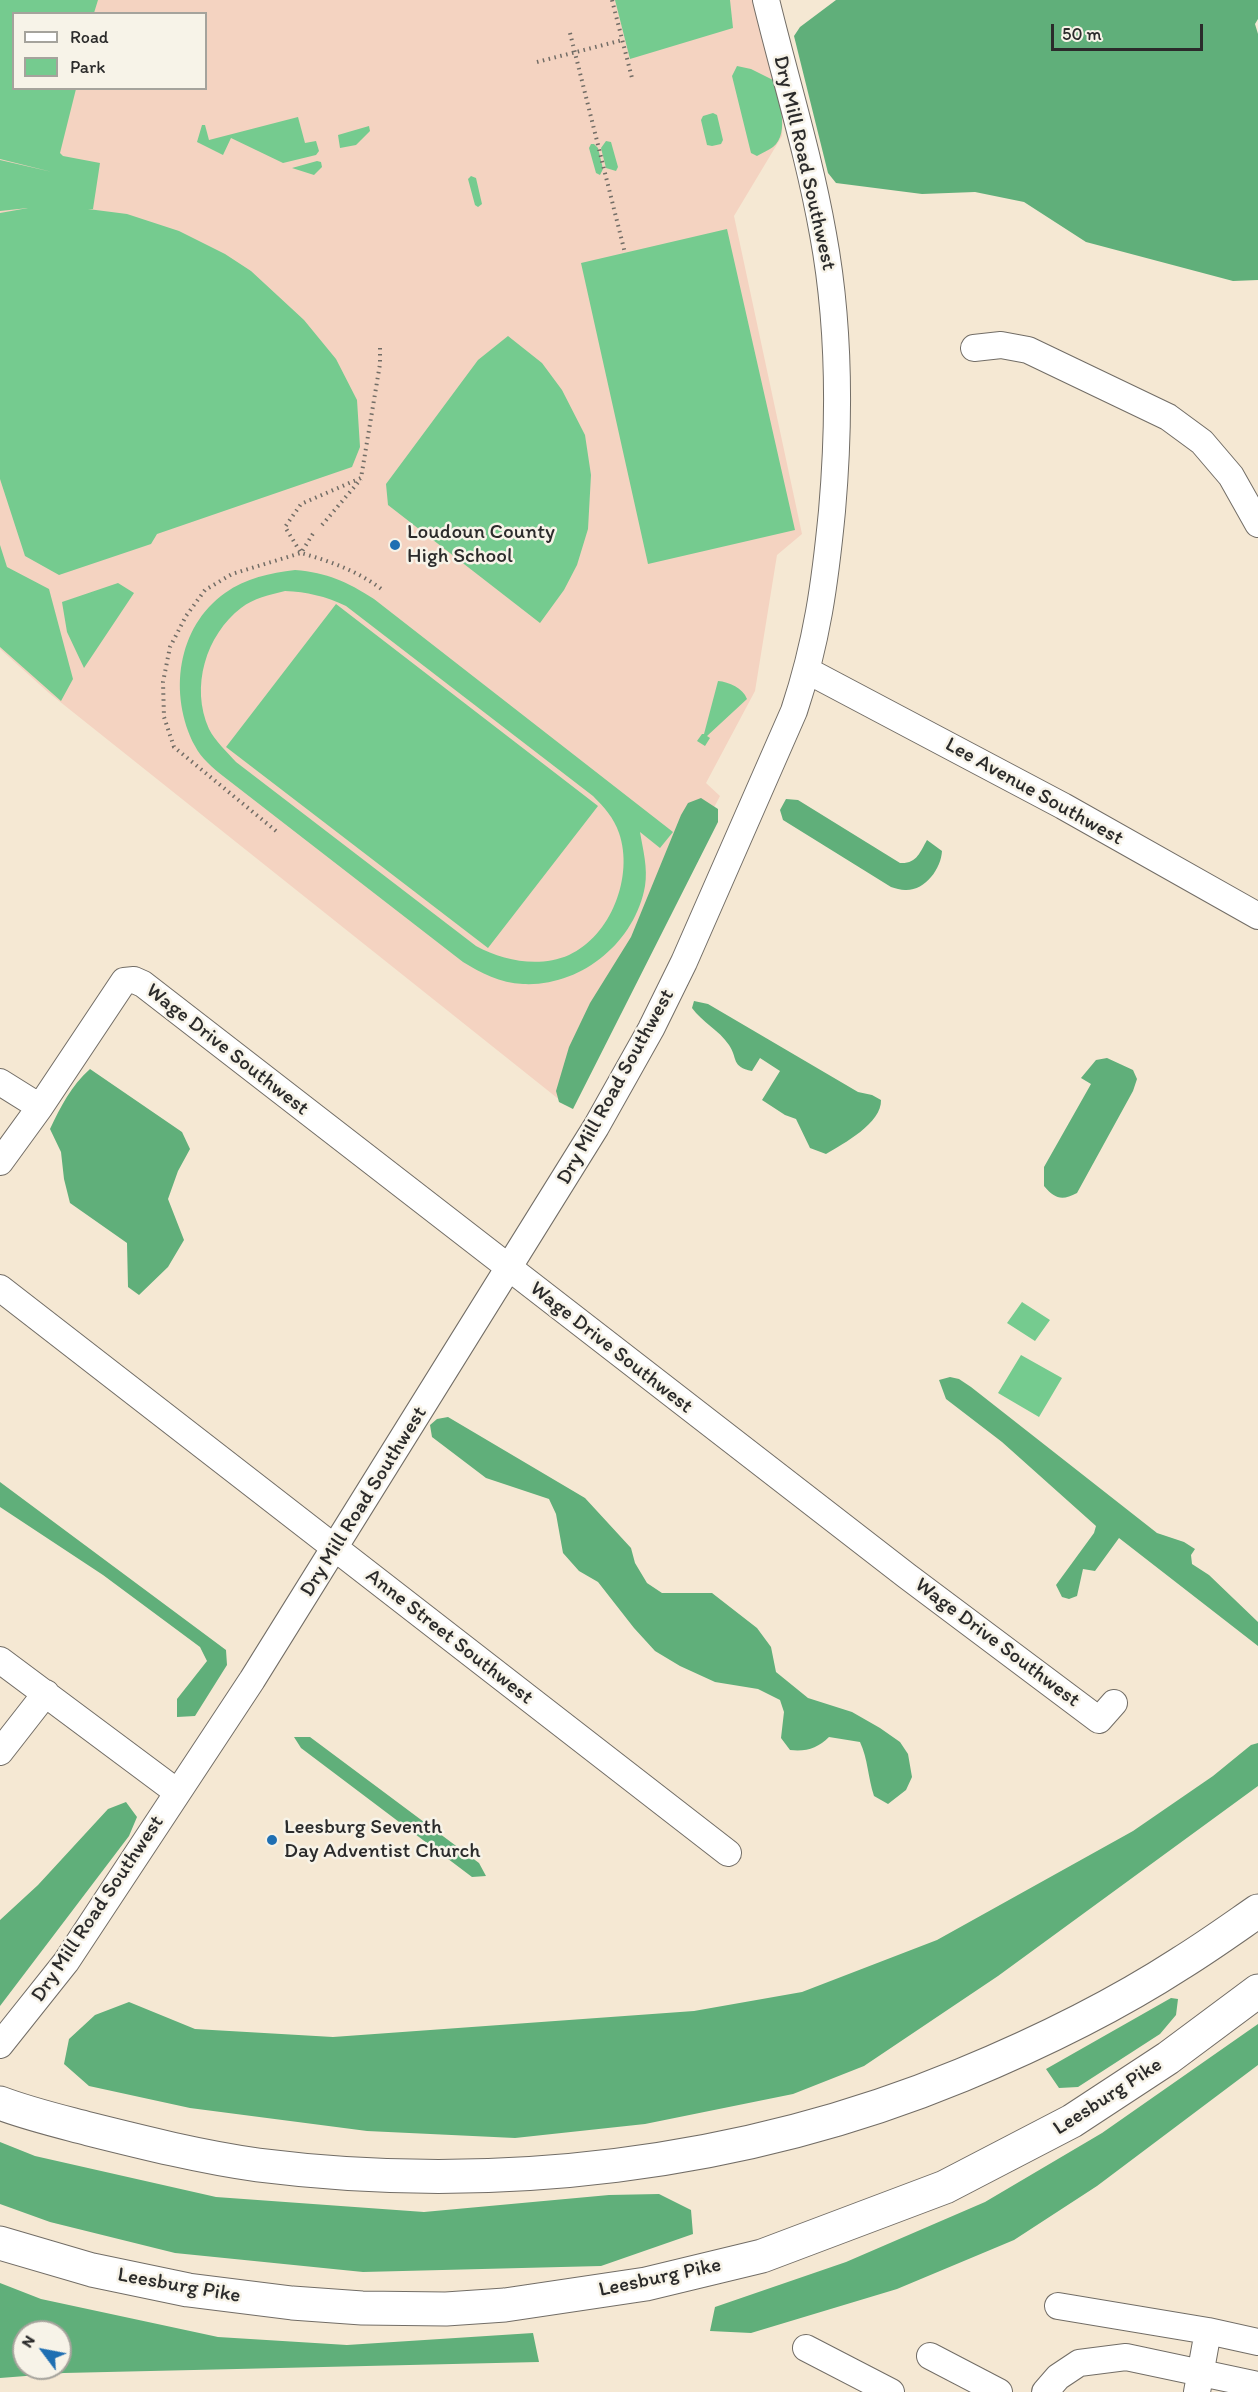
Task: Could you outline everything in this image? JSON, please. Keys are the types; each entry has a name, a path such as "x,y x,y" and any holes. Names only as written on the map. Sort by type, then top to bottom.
{"highway":[{"path":"0,2103 149,2145 256,2164 306,2169 411,2176 530,2173 649,2161 748,2143 809,2127 874,2108 962,2075 1057,2032 1126,1995 1179,1965 1258,1911"},
{"name":"Leesburg Pike","path":"0,2243 92,2270 188,2290 292,2303 362,2308 446,2309 505,2305 646,2284 762,2256 945,2187 1072,2121 1168,2058 1258,1991"}],"street":[{"name":"Dry Mill Road Southwest","path":"5,2039 66,1962 336,1549 596,1127 651,1029 684,962 794,711 808,671 819,620 828,555 836,464 838,361 823,234 766,0"},
{"path":"974,348 1001,345 1028,350 1168,417 1202,442 1231,476 1258,524"},
{"name":"Lee Avenue Southwest","path":"808,671 1064,806 1258,916"},
{"name":"Wage Drive Southwest","path":"40,1107 124,981 134,980 143,984 907,1576 1100,1720 1114,1703"},
{"path":"0,1082 40,1107 0,1162"},
{"name":"Anne Street Southwest","path":"0,1288 728,1853"},
{"path":"0,1660 177,1792"},
{"path":"0,1752 46,1693"},
{"path":"1058,2306 1208,2331 1258,2342"},
{"path":"1198,2382 1208,2331"},
{"path":"806,2348 891,2392"},
{"path":"930,2356 999,2392"},
{"path":"1045,2392 1058,2377 1079,2363 1126,2357 1198,2382 1258,2385"}],"path":[{"path":"612,0 632,78"},
{"path":"570,33 625,253"},
{"path":"537,62 622,40"},
{"path":"322,525 361,478 380,364 380,348"},
{"path":"301,553 285,527 301,504 361,478"},
{"path":"301,553 314,532"},
{"path":"276,831 174,747 164,717 163,682 170,647 186,616 205,590 232,573 301,553 330,561 376,584 384,591"}],"shaded area":[{"name":"Loudoun County High School","path":"0,0 755,0 783,116 782,136 734,216 802,534 777,555 755,691 706,783 720,796 561,1101 49,693 0,649"}],"green space":[{"path":"0,0 98,0 94,12 12,12 12,90 76,90 60,153 63,156 100,163 93,209 88,209 127,214 179,231 225,254 251,271 304,320 336,359 357,400 360,447 352,467 157,534 151,544 59,575 25,556 0,479 0,213 28,208 0,211 0,160 52,172 0,159"},
{"path":"615,0 730,0 733,28 630,59"},
{"path":"836,0 1258,0 1258,19 1255,24 1258,34 1258,280 1233,281 1086,242 1024,202 975,192 922,194 836,183 828,173 794,36 800,27"},
{"path":"737,66 751,69 773,80 780,105 782,124 778,141 773,147 757,156 751,153 732,76"},
{"path":"713,113 717,115 723,140 721,144 712,146 707,145 701,120 703,116"},
{"path":"298,117 305,143 316,141 319,151 316,155 283,163 231,138 223,155 197,142 202,125 205,125 209,140"},
{"path":"369,126 370,131 356,145 340,148 338,135"},
{"path":"606,141 611,142 618,167 616,171 606,168 601,148"},
{"path":"591,144 598,148 603,169 600,175 596,173 589,148"},
{"path":"321,162 322,167 314,175 292,168"},
{"path":"471,176 476,178 482,204 478,207 475,205 468,179"},
{"path":"727,229 795,530 648,564 581,263"},
{"path":"508,336 542,363 562,390 585,435 591,475 588,529 577,565 564,590 540,623 388,505 386,484 478,360"},
{"path":"0,545 7,567 49,589 73,679 61,701 0,647"},
{"path":"295,570 327,576 354,587 374,599 673,832 660,848 640,832 646,872 639,907 630,926 602,957 565,978 544,983 515,983 484,974 463,962 223,776 201,755 187,726 180,684 187,643 196,624 209,607 233,588 267,575","holes":["285,591 323,597 346,606 593,796 605,809 617,828 623,850 621,885 607,919 597,934 584,946 558,959 534,962 498,956 476,946 236,762 218,742 209,729 203,713 201,696 202,679 210,647 229,619 241,608 256,599"]},
{"path":"118,583 134,593 84,668 67,632 62,602"},
{"path":"336,604 598,806 488,948 226,747"},
{"path":"718,681 735,686 747,699 707,736 710,738 705,746 697,741 704,734"},
{"path":"701,798 718,809 718,822 573,1109 559,1102 556,1091 569,1047 590,1003 631,937 681,815 688,803"},
{"path":"786,799 798,800 900,863 914,859 927,840 942,851 939,865 931,878 919,887 905,890 891,887 783,820 780,810"},
{"path":"694,1001 708,1004 858,1092 881,1100 880,1109 869,1125 826,1154 810,1148 796,1119 785,1115 762,1100 780,1071 760,1058 752,1071 741,1067 725,1040 692,1008"},
{"path":"1107,1058 1133,1070 1137,1079 1133,1091 1077,1193 1063,1198 1055,1196 1044,1186 1044,1167 1091,1084 1081,1078 1096,1060"},
{"path":"90,1069 182,1132 190,1149 178,1171 168,1199 184,1240 168,1267 139,1295 128,1287 127,1243 70,1203 61,1152 50,1129 72,1089"},
{"path":"1022,1302 1050,1320 1035,1341 1007,1323"},
{"path":"1021,1355 1062,1378 1039,1417 998,1393"},
{"path":"950,1377 959,1379 971,1387 1157,1533 1184,1542 1195,1549 1191,1555 1192,1564 1209,1575 1258,1622 1258,1646 1119,1538 1095,1571 1083,1569 1077,1596 1069,1599 1062,1597 1056,1585 1094,1533 1096,1526 1002,1442 946,1399 939,1380"},
{"path":"448,1417 585,1498 631,1548 635,1563 647,1583 662,1593 712,1593 757,1628 771,1647 776,1672 808,1698 852,1712 900,1742 908,1754 912,1777 906,1790 888,1804 874,1796 860,1742 829,1737 821,1744 811,1748 790,1750 781,1738 784,1712 780,1700 758,1689 715,1682 680,1666 655,1651 598,1582 579,1571 563,1553 556,1514 549,1499 486,1478 432,1437 430,1425 437,1419"},
{"path":"0,1482 226,1650 227,1665 195,1716 177,1717 177,1699 207,1661 200,1647 103,1575 0,1507"},
{"path":"294,1737 310,1737 479,1863 486,1876 472,1877 301,1748"},
{"path":"1258,1743 1258,1786 998,1976 864,2066 793,2094 645,2124 515,2138 367,2131 190,2108 89,2086 64,2064 69,2039 95,2015 129,2002 195,2029 333,2037 694,2011 802,1992 937,1940 1133,1831 1213,1776 1251,1745"},
{"path":"126,1802 137,1817 129,1836 0,2006 0,1920 38,1885 108,1809"},
{"path":"1171,1998 1178,1999 1176,2015 1160,2034 1078,2087 1059,2088 1046,2069"},
{"path":"1258,2024 1258,2065 1097,2186 1014,2240 897,2289 751,2333 710,2331 715,2307 846,2262 985,2202 1102,2133"},
{"path":"0,2142 35,2156 216,2197 424,2212 609,2195 659,2194 691,2210 693,2234 601,2266 363,2272 175,2253 50,2222 0,2204"},
{"path":"0,2283 41,2299 218,2337 347,2345 533,2333 539,2362 72,2373 72,2320 12,2320 12,2377 0,2378"}],"place":[{"name":"Loudoun County High School","path":"395,545"},
{"name":"Leesburg Seventh Day Adventist Church","path":"272,1840"}]}
